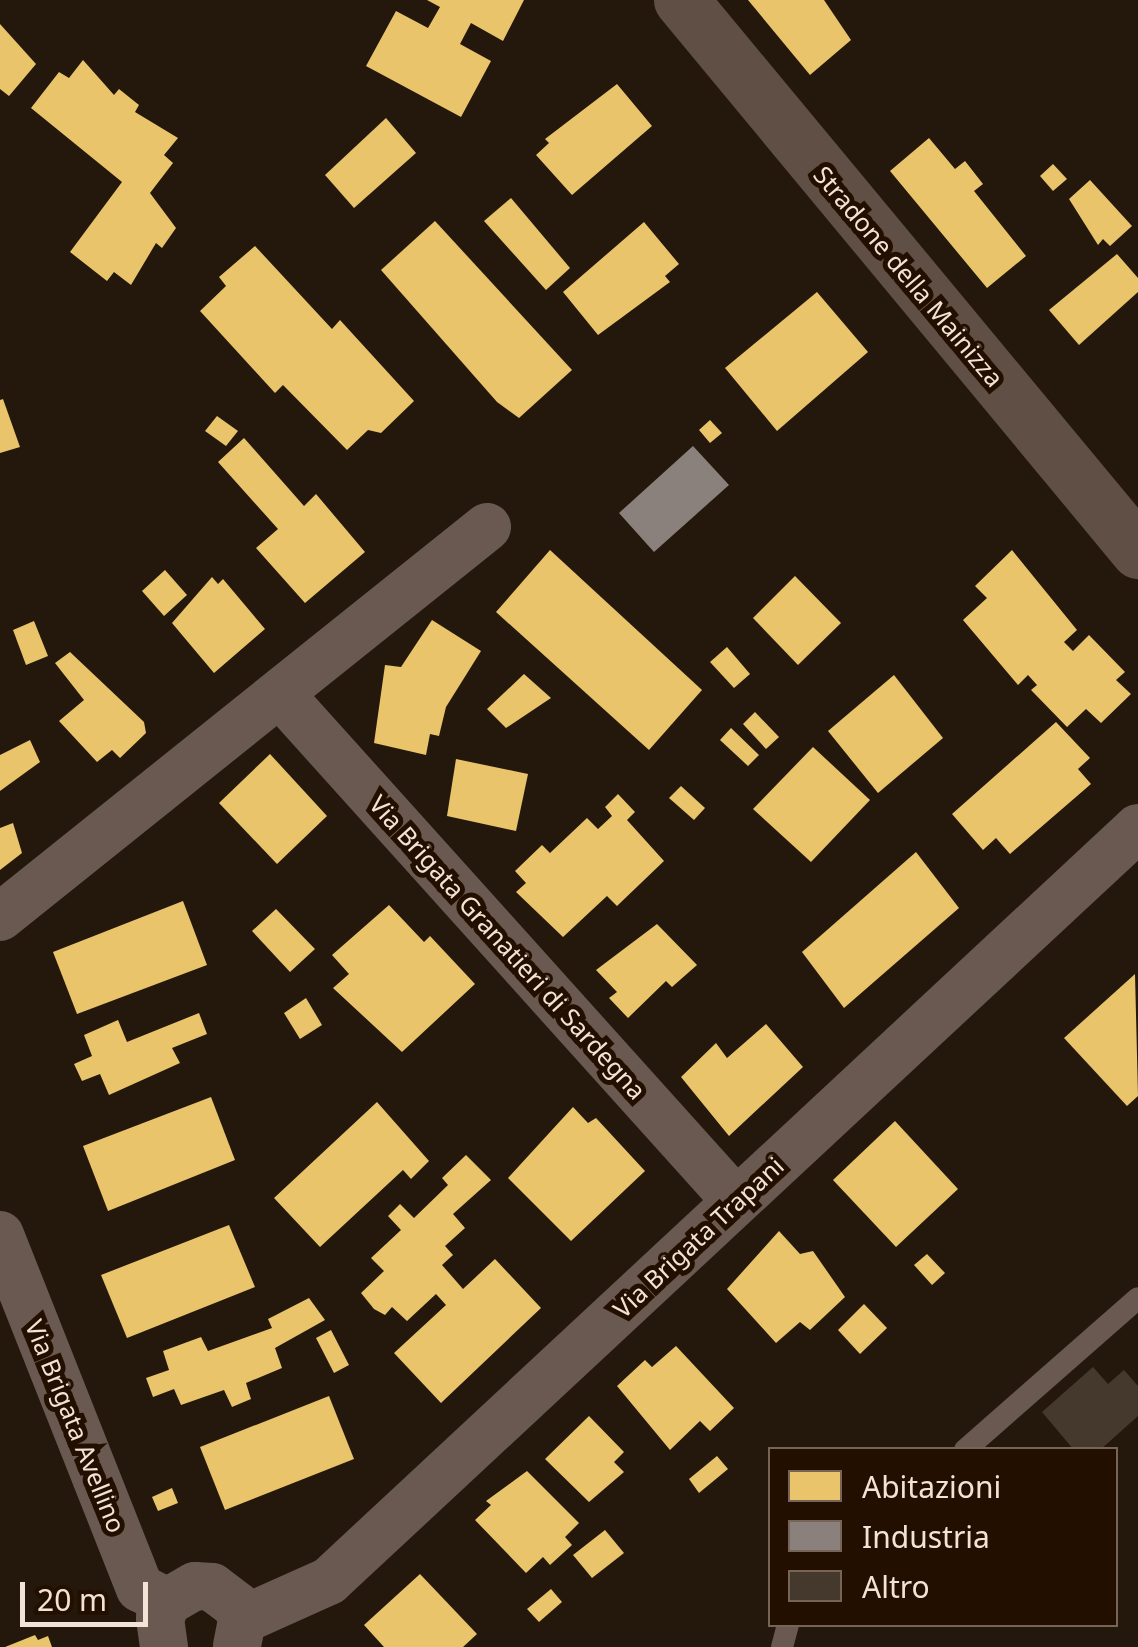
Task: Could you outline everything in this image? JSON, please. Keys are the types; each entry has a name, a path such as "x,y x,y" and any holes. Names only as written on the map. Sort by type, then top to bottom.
{"main road":[{"name":"Stradone della Mainizza","path":"681,0 1138,552"}],"street":[{"path":"0,917 487,526"},
{"name":"Via Brigata Granatieri di Sardegna","path":"280,694 736,1201"},
{"name":"Via Brigata Trapani","path":"166,1624 180,1590 212,1587 226,1594 240,1633 329,1582 1138,828"},
{"name":"Via Brigata Avellino","path":"0,1236 140,1588 166,1624"}],"lane":[{"path":"967,1447 1138,1298"}],"building: Abitazioni":[{"path":"427,0 524,0 503,41 471,23 460,44 491,61 461,117 366,66 396,11 428,28 440,7"},
{"path":"748,0 824,0 851,40 810,75"},
{"path":"0,24 36,64 9,96 0,89"},
{"path":"83,60 114,95 119,89 139,105 135,112 178,138 164,155 173,163 150,193 176,228 162,248 156,243 131,285 114,272 107,281 70,252 122,182 31,108 59,72 69,78"},
{"path":"617,84 652,126 572,195 536,155 549,143 545,139"},
{"path":"386,118 416,153 354,208 325,175"},
{"path":"929,138 955,169 965,161 983,184 974,191 1026,256 987,288 890,171"},
{"path":"1053,164 1067,179 1053,191 1040,176"},
{"path":"1090,180 1132,226 1110,246 1103,239 1098,245 1069,199"},
{"path":"511,198 570,268 546,290 484,221"},
{"path":"435,221 572,370 519,418 497,402 381,270"},
{"path":"644,222 679,264 665,276 670,282 598,335 563,292"},
{"path":"255,246 332,329 340,320 414,401 381,433 368,430 347,450 283,385 275,393 200,311 226,286 219,277"},
{"path":"1117,254 1138,278 1138,292 1079,345 1049,310"},
{"path":"817,292 868,352 777,431 725,368"},
{"path":"3,399 20,447 0,453 0,400"},
{"path":"217,416 238,431 226,446 205,431"},
{"path":"710,420 722,433 710,443 699,430"},
{"path":"244,438 304,506 316,494 365,552 305,603 256,548 278,529 218,462"},
{"path":"550,550 702,690 649,750 496,612"},
{"path":"1012,550 1077,630 1064,642 1073,651 1089,635 1125,672 1116,680 1131,694 1101,723 1086,709 1067,727 1031,690 1037,685 1028,675 1018,685 963,620 987,598 975,586"},
{"path":"165,570 187,595 164,616 142,591"},
{"path":"795,576 841,623 798,665 753,618"},
{"path":"212,577 218,584 223,579 265,629 214,673 172,623"},
{"path":"432,620 481,651 446,707 439,736 430,734 426,755 374,743 385,665 401,667"},
{"path":"34,621 48,656 26,665 13,630"},
{"path":"727,647 750,674 734,688 710,662"},
{"path":"70,652 144,722 146,733 120,758 112,750 97,762 59,721 84,700 55,663"},
{"path":"524,674 551,698 506,728 487,709"},
{"path":"894,675 943,738 878,793 828,731"},
{"path":"755,712 779,737 766,749 743,724"},
{"path":"1056,722 1090,758 1078,769 1091,784 1010,854 996,838 983,850 952,814"},
{"path":"731,728 759,755 748,766 720,740"},
{"path":"30,740 40,762 0,791 0,755"},
{"path":"813,747 870,800 811,862 753,809"},
{"path":"270,754 327,816 277,864 219,803"},
{"path":"456,759 528,774 516,831 447,816"},
{"path":"681,786 705,808 694,820 669,798"},
{"path":"618,794 635,812 627,820 664,861 617,906 607,896 563,937 516,892 526,883 515,871 542,845 550,853 587,818 598,829 612,816 605,807"},
{"path":"13,823 22,853 0,870 0,828"},
{"path":"916,852 959,908 844,1008 802,952"},
{"path":"183,901 207,965 77,1014 53,952"},
{"path":"389,905 424,942 430,936 475,984 402,1052 333,988 349,974 332,955"},
{"path":"276,909 315,949 290,972 252,931"},
{"path":"657,924 697,965 672,987 666,981 628,1018 609,998 617,992 596,970"},
{"path":"1135,974 1138,1096 1127,1106 1064,1038"},
{"path":"306,998 322,1025 300,1039 284,1013"},
{"path":"199,1013 207,1034 172,1048 180,1063 109,1095 100,1074 82,1081 74,1064 92,1056 84,1035 118,1020 127,1042"},
{"path":"766,1024 803,1067 729,1136 681,1077 716,1043 727,1058"},
{"path":"211,1097 235,1160 108,1211 83,1146"},
{"path":"377,1102 429,1161 411,1179 403,1170 320,1247 274,1198"},
{"path":"573,1107 588,1123 596,1118 645,1171 571,1241 508,1178"},
{"path":"895,1121 958,1189 896,1247 833,1180"},
{"path":"466,1155 491,1180 453,1214 465,1228 445,1246 453,1255 442,1265 463,1289 495,1259 541,1308 441,1403 394,1353 446,1305 436,1294 407,1321 392,1307 385,1315 374,1309 361,1293 384,1271 371,1258 401,1230 388,1216 400,1204 414,1218 448,1185 442,1178"},
{"path":"229,1225 255,1287 127,1338 101,1275"},
{"path":"779,1231 800,1254 813,1251 845,1297 810,1330 800,1322 776,1343 727,1289"},
{"path":"927,1254 945,1273 932,1285 914,1265"},
{"path":"309,1298 325,1320 275,1348 282,1368 246,1383 251,1399 232,1407 224,1390 181,1405 174,1389 153,1397 146,1378 169,1370 163,1351 201,1337 208,1351 272,1328 268,1319"},
{"path":"864,1304 887,1328 860,1354 838,1330"},
{"path":"331,1330 349,1365 334,1373 316,1338"},
{"path":"676,1346 734,1408 710,1431 700,1421 670,1450 617,1386 645,1360 652,1367"},
{"path":"329,1396 354,1459 225,1510 200,1447"},
{"path":"589,1416 624,1452 614,1462 624,1472 589,1502 545,1459"},
{"path":"717,1456 728,1469 699,1493 689,1479"},
{"path":"527,1471 579,1523 565,1537 572,1545 550,1565 543,1557 526,1573 475,1520 491,1505 486,1501"},
{"path":"172,1488 178,1503 158,1511 152,1497"},
{"path":"605,1530 624,1553 592,1578 573,1555"},
{"path":"420,1574 477,1634 463,1647 384,1647 364,1625"},
{"path":"551,1589 562,1602 539,1622 527,1609"},
{"path":"35,1635 38,1640 48,1636 52,1647 5,1647"}],"building: Industria":[{"path":"693,446 729,485 654,552 619,513"}],"building: Altro":[{"path":"1093,1367 1108,1384 1124,1370 1138,1386 1138,1416 1103,1447 1071,1447 1042,1412"}]}
